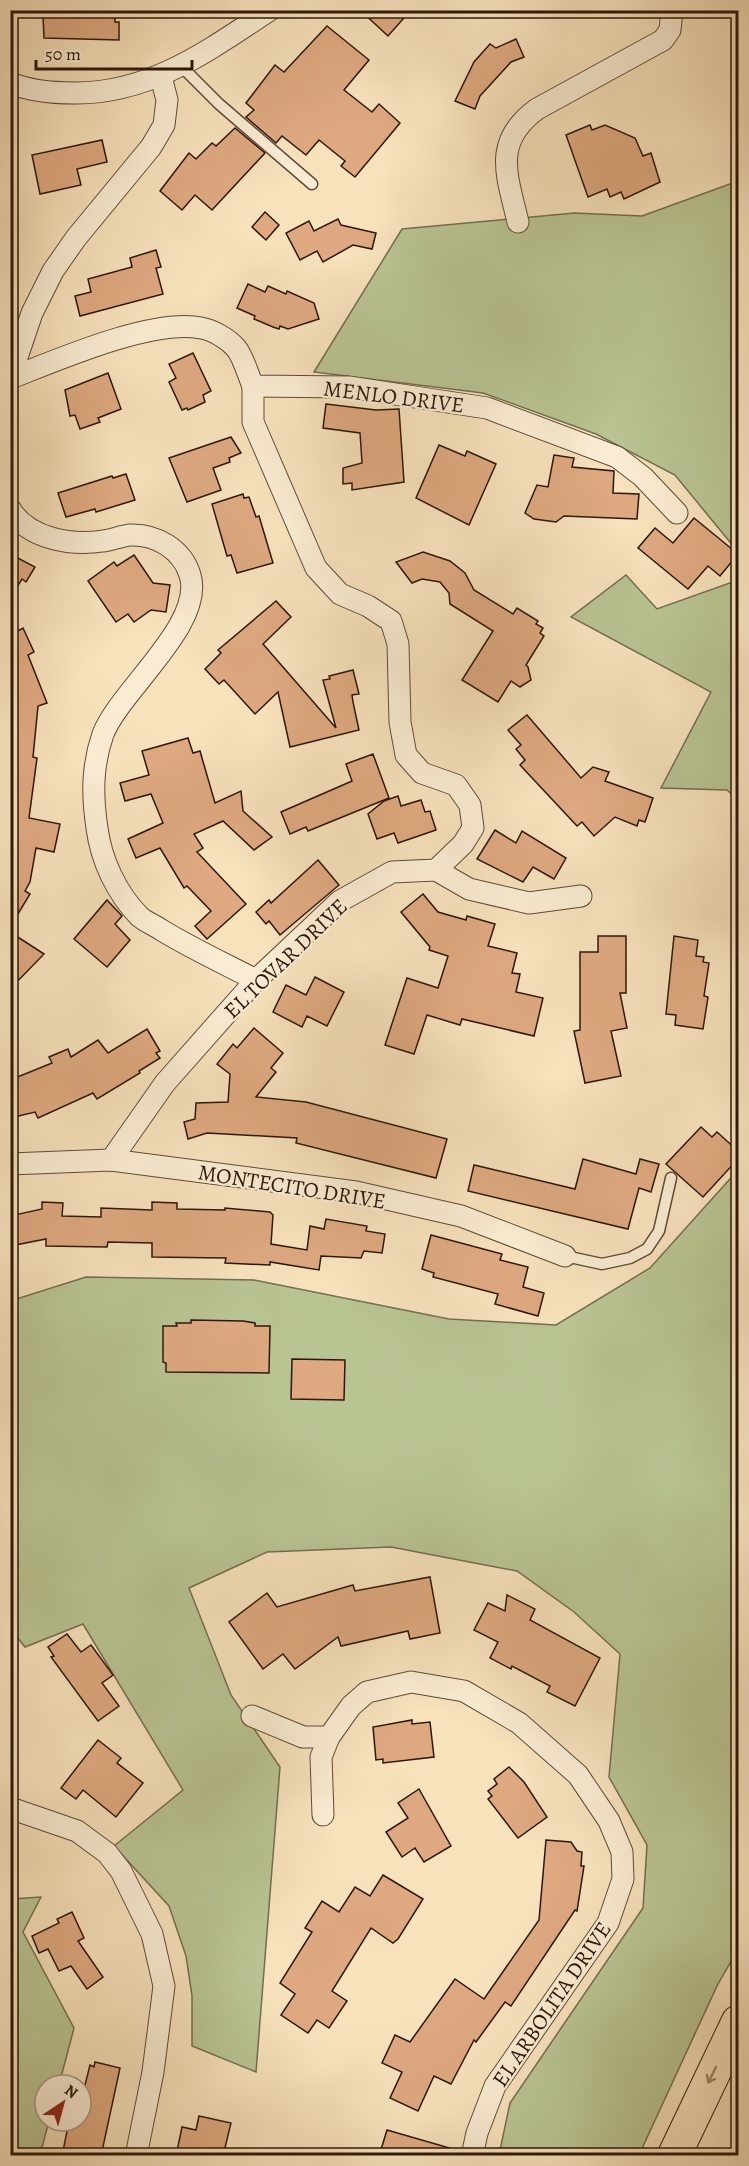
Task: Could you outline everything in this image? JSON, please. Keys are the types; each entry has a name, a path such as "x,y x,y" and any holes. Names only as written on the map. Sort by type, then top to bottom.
{"highway":[{"path":"674,2156 738,2022"}],"street":[{"path":"10,83 60,93 94,93 126,88 161,77 270,10"},
{"path":"518,222 504,166 513,134 524,119 537,109 663,40 671,20"},
{"path":"11,378 28,322 53,271 76,238 151,147 164,125 167,100 161,77"},
{"path":"11,378 139,334 167,327 201,327 221,336 237,349 253,386 253,422 316,568 340,594 368,606 391,621 398,644 400,722 406,754 422,773 456,785 470,805 473,828 463,844 436,870 469,889 529,903 581,896"},
{"name":"MENLO DRIVE","path":"253,386 348,387 487,408 617,457 643,477 677,513"},
{"path":"10,509 16,518 40,534 67,543 103,542 130,535 158,539 178,552 190,575 191,602 172,637 122,700 104,732 93,765 93,805 99,844 116,885 141,917 256,980"},
{"name":"EL TOVAR DRIVE","path":"111,1160 165,1083 256,980 340,901 392,872 436,870"},
{"name":"MONTECITO DRIVE","path":"10,1164 111,1160 356,1192 461,1216 565,1256"},
{"name":"EL ARBOLITA DRIVE","path":"323,1815 321,1757 329,1737 351,1706 367,1692 411,1682 464,1691 519,1723 578,1775 609,1821 622,1852 623,1879 608,1923 495,2086 477,2133 472,2156"},
{"path":"252,1716 303,1737 329,1737"},
{"path":"10,1808 77,1832 100,1847 121,1872 152,1934 164,1986 153,2072 136,2156"}],"lane":[{"path":"181,66 219,104 312,184"},
{"path":"565,1256 602,1264 630,1258 647,1249 659,1231 671,1178"}],"green space":[{"path":"738,181 738,552 675,475 596,434 483,393 314,372 402,229 574,213 642,216"},
{"path":"626,575 657,609 738,580 738,800 727,790 661,788 711,692 571,617"},
{"path":"738,1170 738,1949 717,1986 639,2155 499,2155 510,2103 643,1908 647,1845 609,1777 620,1654 574,1612 517,1571 391,1547 267,1552 189,1588 231,1695 280,1767 256,2072 192,2046 192,1996 186,1956 169,1906 114,1846 183,1790 83,1624 25,1647 11,1630 10,1301 86,1277 254,1280 449,1319 556,1325 650,1268"},
{"path":"41,1897 23,1932 74,2028 62,2073 33,2073 33,2133 46,2133 40,2155 11,2155 11,1899"}],"building":[{"path":"55,10 115,10 115,22 119,22 119,40 44,38 43,16 55,16"},
{"path":"360,10 411,10 388,36"},
{"path":"327,26 369,60 344,90 372,112 379,104 400,123 355,177 341,166 345,161 319,140 306,155 282,136 276,143 246,117 254,110 246,103 275,65 284,72"},
{"path":"516,39 524,57 511,62 480,96 475,109 455,101 474,62 490,44 496,48"},
{"path":"590,125 592,130 605,125 635,138 643,156 651,153 660,182 624,199 621,192 610,197 607,189 588,197 566,135"},
{"path":"235,128 265,153 212,210 195,195 182,210 160,191 189,153 196,159 212,143 216,146"},
{"path":"102,140 107,162 77,169 81,185 40,194 32,155"},
{"path":"265,212 279,225 266,240 252,227"},
{"path":"338,219 341,225 376,233 372,249 353,245 323,262 317,251 300,260 286,233 309,221 314,231"},
{"path":"156,250 161,267 156,268 163,294 80,316 75,296 91,292 88,279 132,267 130,258"},
{"path":"248,284 265,292 268,286 286,294 287,291 314,303 319,319 288,329 280,326 279,329 254,319 255,316 237,308"},
{"path":"193,353 211,391 203,395 205,402 188,410 187,408 182,410 169,382 176,378 169,364"},
{"path":"108,373 121,409 98,418 100,422 80,429 75,415 70,416 65,390"},
{"path":"326,404 376,410 399,409 404,482 352,490 352,483 343,484 343,468 362,463 360,433 323,428"},
{"path":"231,437 241,453 229,458 230,462 213,468 221,490 187,502 169,458"},
{"path":"439,445 465,456 467,451 496,464 469,525 416,498"},
{"path":"554,455 574,458 572,467 614,471 613,493 639,494 637,519 564,516 556,522 534,519 525,513 537,485 548,487"},
{"path":"126,474 135,500 96,512 95,509 66,517 58,493 112,476 113,478"},
{"path":"243,494 244,498 249,497 256,517 259,516 273,563 237,573 231,555 227,556 212,504"},
{"path":"694,518 738,554 720,576 708,566 688,589 638,548 655,528 673,543"},
{"path":"423,552 450,561 465,573 474,590 513,614 517,608 538,621 536,624 543,628 540,633 544,636 526,665 531,680 520,687 511,681 498,702 462,680 493,631 450,604 449,593 440,582 422,579 412,583 396,562"},
{"path":"10,554 35,567 26,582 22,579 10,598"},
{"path":"134,555 153,583 170,585 166,612 151,610 134,622 128,614 116,622 88,581 114,562 117,566"},
{"path":"276,601 291,617 263,644 336,728 323,680 330,679 329,676 353,670 359,694 352,695 359,730 290,747 278,692 255,714 224,680 219,684 205,669 221,653 218,650"},
{"path":"11,614 18,631 23,628 34,652 28,655 47,703 38,706 33,757 37,758 29,818 60,824 54,852 36,848 30,882 25,891 30,894 10,927 10,761 15,726 10,716"},
{"path":"527,715 581,778 593,767 609,772 605,781 653,798 645,822 639,820 637,826 615,817 594,836 582,822 577,826 520,765 525,760 516,749 521,745 508,730"},
{"path":"188,738 193,753 200,751 215,803 241,791 243,811 272,837 254,850 223,821 194,834 203,848 197,852 246,904 207,939 195,926 211,911 187,886 184,888 160,848 136,858 128,839 163,823 151,794 125,801 120,783 149,775 142,751"},
{"path":"373,754 389,798 308,831 306,827 290,834 281,812 352,781 346,764"},
{"path":"398,796 401,806 421,800 425,812 430,811 436,830 398,843 394,833 377,839 368,814 384,801"},
{"path":"495,830 516,843 522,831 566,858 554,879 533,867 523,882 477,859"},
{"path":"318,860 339,885 280,935 269,921 266,924 256,912 269,900 271,903"},
{"path":"423,894 438,912 466,920 467,916 495,924 488,946 517,953 512,973 520,974 516,992 543,998 534,1036 462,1019 460,1025 427,1015 414,1054 385,1045 407,978 438,988 448,956 429,950 430,947 401,912"},
{"path":"107,900 122,916 115,924 130,940 107,967 74,939"},
{"path":"10,932 44,954 10,989"},
{"path":"598,936 626,936 626,993 620,993 627,1028 611,1031 621,1076 585,1083 574,1031 580,1030 580,952 598,952"},
{"path":"674,936 698,940 696,956 704,957 703,962 709,963 704,996 708,997 703,1029 675,1025 676,1015 666,1014"},
{"path":"315,977 344,992 327,1026 307,1016 302,1027 273,1012 286,985 306,995"},
{"path":"254,1028 283,1053 271,1068 276,1072 256,1097 306,1102 447,1139 436,1178 296,1143 297,1138 207,1133 188,1139 184,1122 195,1119 196,1103 228,1102 230,1074 217,1064 233,1044 237,1048"},
{"path":"147,1029 160,1051 156,1053 160,1058 139,1071 140,1073 97,1099 93,1093 38,1118 35,1112 10,1118 10,1080 52,1063 49,1057 68,1049 71,1057 98,1040 108,1053"},
{"path":"701,1127 712,1137 717,1132 738,1151 738,1159 703,1197 666,1164"},
{"path":"583,1159 636,1174 640,1159 659,1164 651,1192 639,1188 628,1229 468,1191 474,1165 575,1189"},
{"path":"42,1202 63,1203 62,1216 101,1217 101,1208 152,1210 152,1202 177,1203 177,1209 225,1210 225,1208 270,1212 273,1215 271,1244 307,1250 310,1226 324,1229 326,1219 367,1226 366,1231 385,1234 382,1253 364,1251 361,1258 321,1256 319,1270 270,1262 270,1265 225,1263 226,1258 152,1257 152,1243 108,1242 107,1247 46,1246 46,1239 10,1246 10,1216 42,1209"},
{"path":"431,1235 502,1254 500,1260 528,1267 523,1287 544,1293 538,1316 495,1304 498,1294 433,1277 434,1273 422,1269"},
{"path":"191,1320 243,1321 255,1323 255,1326 270,1326 269,1373 166,1372 166,1363 163,1362 163,1326 191,1323"},
{"path":"292,1359 345,1360 344,1400 291,1399"},
{"path":"430,1577 440,1633 410,1639 408,1631 341,1646 338,1637 295,1669 283,1654 263,1669 229,1622 267,1593 277,1607 353,1585 355,1591"},
{"path":"507,1595 535,1609 530,1620 600,1658 575,1706 547,1692 550,1686 512,1666 511,1669 490,1658 498,1642 474,1630 488,1603 505,1611"},
{"path":"67,1634 81,1652 91,1645 113,1675 102,1683 119,1706 98,1721 51,1657 54,1656 48,1647"},
{"path":"412,1720 412,1724 430,1722 434,1757 383,1763 383,1759 376,1760 373,1727"},
{"path":"98,1740 121,1758 117,1763 143,1783 116,1817 83,1790 76,1799 61,1788"},
{"path":"509,1767 524,1782 547,1817 518,1838 488,1799 492,1796 488,1791 497,1784 494,1779"},
{"path":"419,1789 451,1846 424,1862 415,1848 402,1857 386,1832 408,1818 398,1803"},
{"path":"546,1840 571,1842 577,1851 582,1852 581,1866 584,1866 577,1911 575,1910 511,2006 505,2002 476,2042 474,2040 451,2084 434,2076 418,2111 390,2098 402,2072 382,2063 395,2035 410,2042 455,1979 484,1999 539,1920"},
{"path":"383,1875 423,1899 398,1939 393,1943 371,1928 332,1991 347,2001 329,2028 317,2020 308,2033 281,2015 295,1994 280,1983 312,1932 305,1928 322,1901 339,1912 355,1887 370,1896"},
{"path":"72,1912 84,1938 78,1941 103,1977 87,1989 71,1966 59,1971 48,1949 39,1953 32,1936 59,1923 57,1919"},
{"path":"95,2062 120,2068 101,2156 62,2156 67,2133 93,2133 93,2073 88,2073 90,2065 94,2067"},
{"path":"199,2116 231,2123 223,2156 176,2156 182,2127 196,2130"},
{"path":"387,2130 460,2151 459,2156 379,2156"}]}
